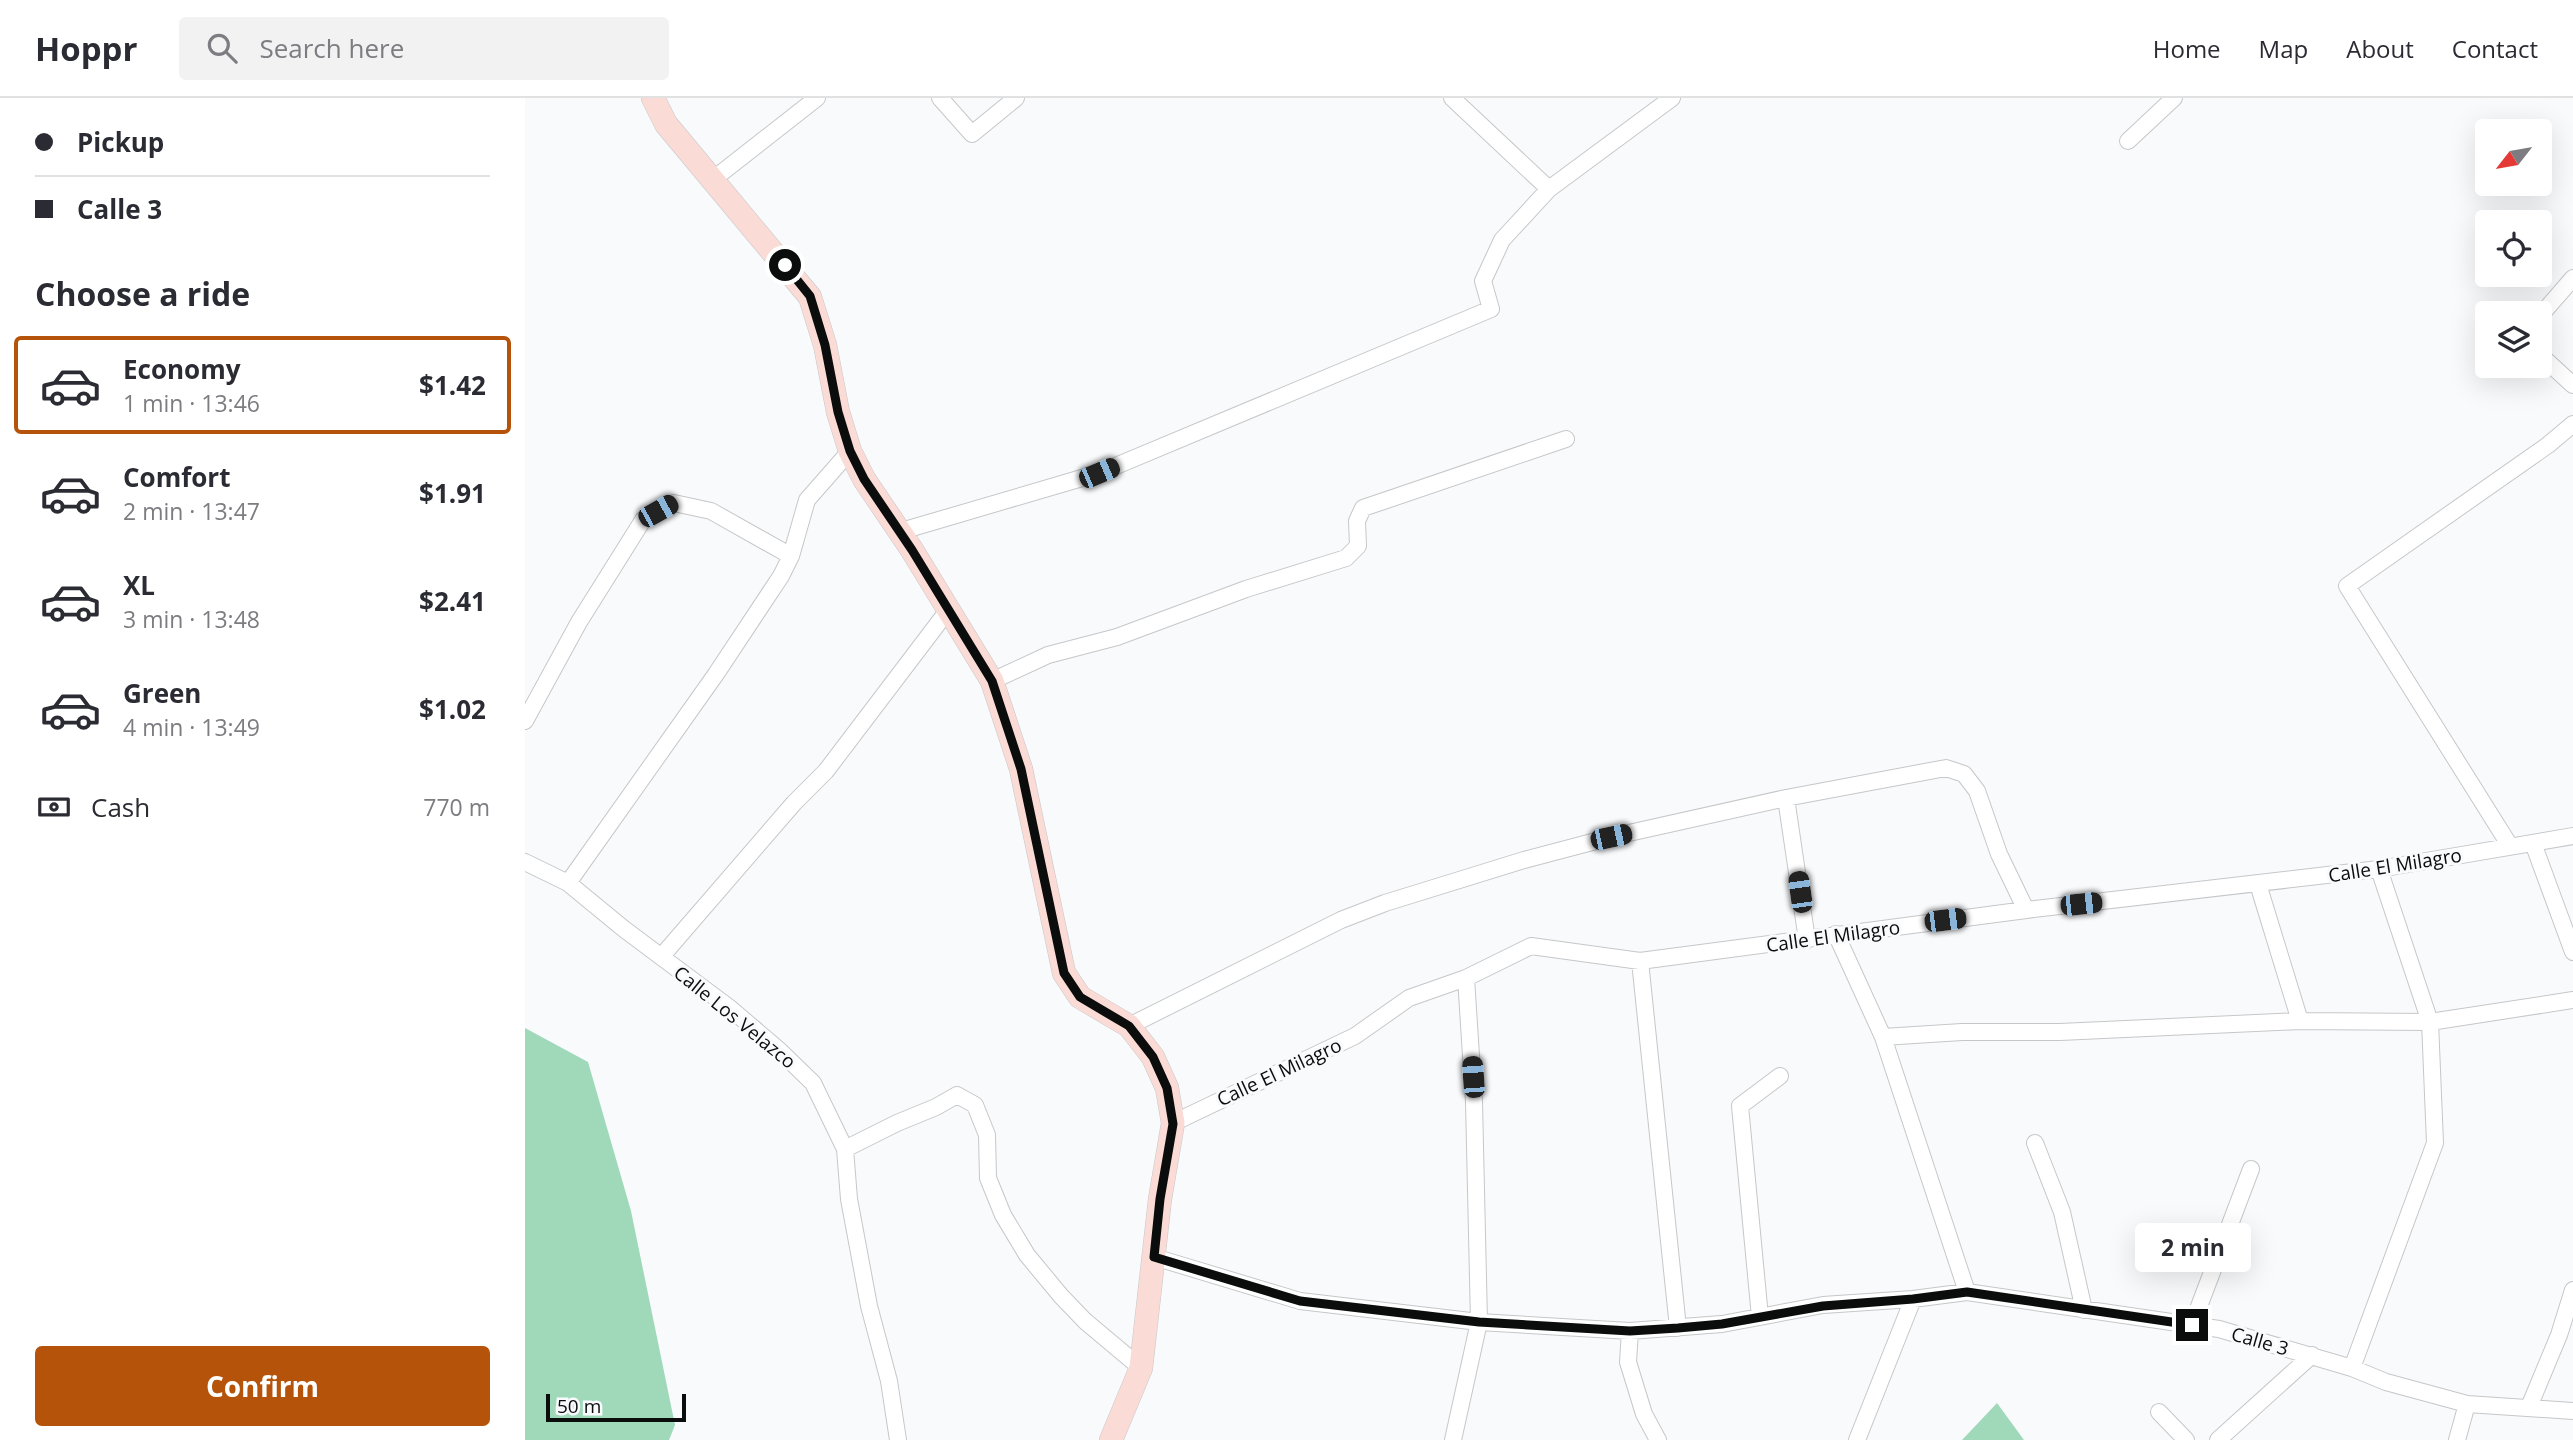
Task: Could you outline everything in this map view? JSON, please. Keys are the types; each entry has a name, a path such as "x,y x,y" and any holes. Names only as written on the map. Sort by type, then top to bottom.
{"street":[{"path":"653,98 666,124 810,296 825,345 838,412 850,451 864,479 949,609 992,681 1021,769 1064,973 1080,997 1129,1026 1153,1057 1167,1088 1173,1124 1160,1199 1141,1368 1111,1440"},
{"path":"712,181 817,98"},
{"path":"940,98 972,134 1016,98"},
{"path":"1452,98 1549,189"},
{"path":"898,532 1099,473 1491,309 1483,281 1502,240 1549,189 1672,98"},
{"path":"2129,141 2174,98"},
{"path":"2552,302 2573,278"},
{"path":"2552,365 2573,384"},
{"path":"2510,846 2347,586 2548,446 2573,424"},
{"path":"992,681 1048,655 1117,637 1246,589 1346,558 1352,555 1358,546 1357,521 1363,508 1566,439"},
{"path":"568,883 716,674 781,576 791,556 807,500 850,451"},
{"path":"525,721 579,622 643,520 674,503 712,511 791,556"},
{"path":"661,957 794,803 826,771 863,726 949,609"},
{"path":"1129,1026 1341,920 1385,902 1611,837 1946,768 1959,771 1969,779 1977,792 1999,854 2027,910"},
{"path":"1786,799 1807,940"},
{"name":"Calle El Milagro","path":"1173,1124 1355,1036 1409,998 1466,978 1531,946 1640,961 2027,910 2379,869 2573,836"},
{"path":"2533,843 2573,952"},
{"name":"Calle Los Velazco","path":"525,862 568,883 731,1009 813,1083 845,1149 849,1199 869,1306 889,1381 898,1440"},
{"path":"2352,1368 2435,1143 2430,1022 2379,869"},
{"path":"2258,884 2300,1021"},
{"path":"1836,934 1883,1037 1967,1292"},
{"path":"1640,961 1678,1328"},
{"path":"1453,1440 1479,1322 1474,1102 1466,978"},
{"path":"1883,1037 1962,1032 2048,1033 2300,1021 2430,1022 2573,1000"},
{"path":"1760,1317 1740,1106 1780,1076"},
{"path":"845,1149 936,1107 957,1094 975,1105 987,1135 988,1178 1003,1215 1027,1255 1085,1321 1141,1368"},
{"path":"2035,1143 2062,1212 2084,1310"},
{"path":"2192,1325 2251,1169"},
{"name":"Calle 3","path":"1154,1257 1300,1301 1479,1322 1630,1331 1722,1324 1823,1306 1967,1292 2219,1329 2312,1355 2386,1382 2467,1404 2573,1411"},
{"path":"2529,1407 2559,1335 2573,1290"},
{"path":"1857,1440 1913,1299"},
{"path":"1630,1331 1628,1362 1644,1414 1658,1440"},
{"path":"2218,1440 2312,1355"},
{"path":"2457,1440 2467,1404"},
{"path":"2159,1412 2186,1440"}],"green space":[{"path":"525,1028 588,1062 631,1211 675,1425 669,1440 525,1440"},
{"path":"1997,1403 2024,1440 1962,1440"}],"route":[{"path":"785,265 810,296 825,345 838,412 850,451 864,479 912,550 992,681 1021,769 1064,973 1080,997 1129,1026 1153,1057 1167,1088 1173,1124 1160,1199 1154,1257 1300,1301 1479,1322 1630,1331 1722,1324 1823,1306 1967,1292 2192,1325"}]}
